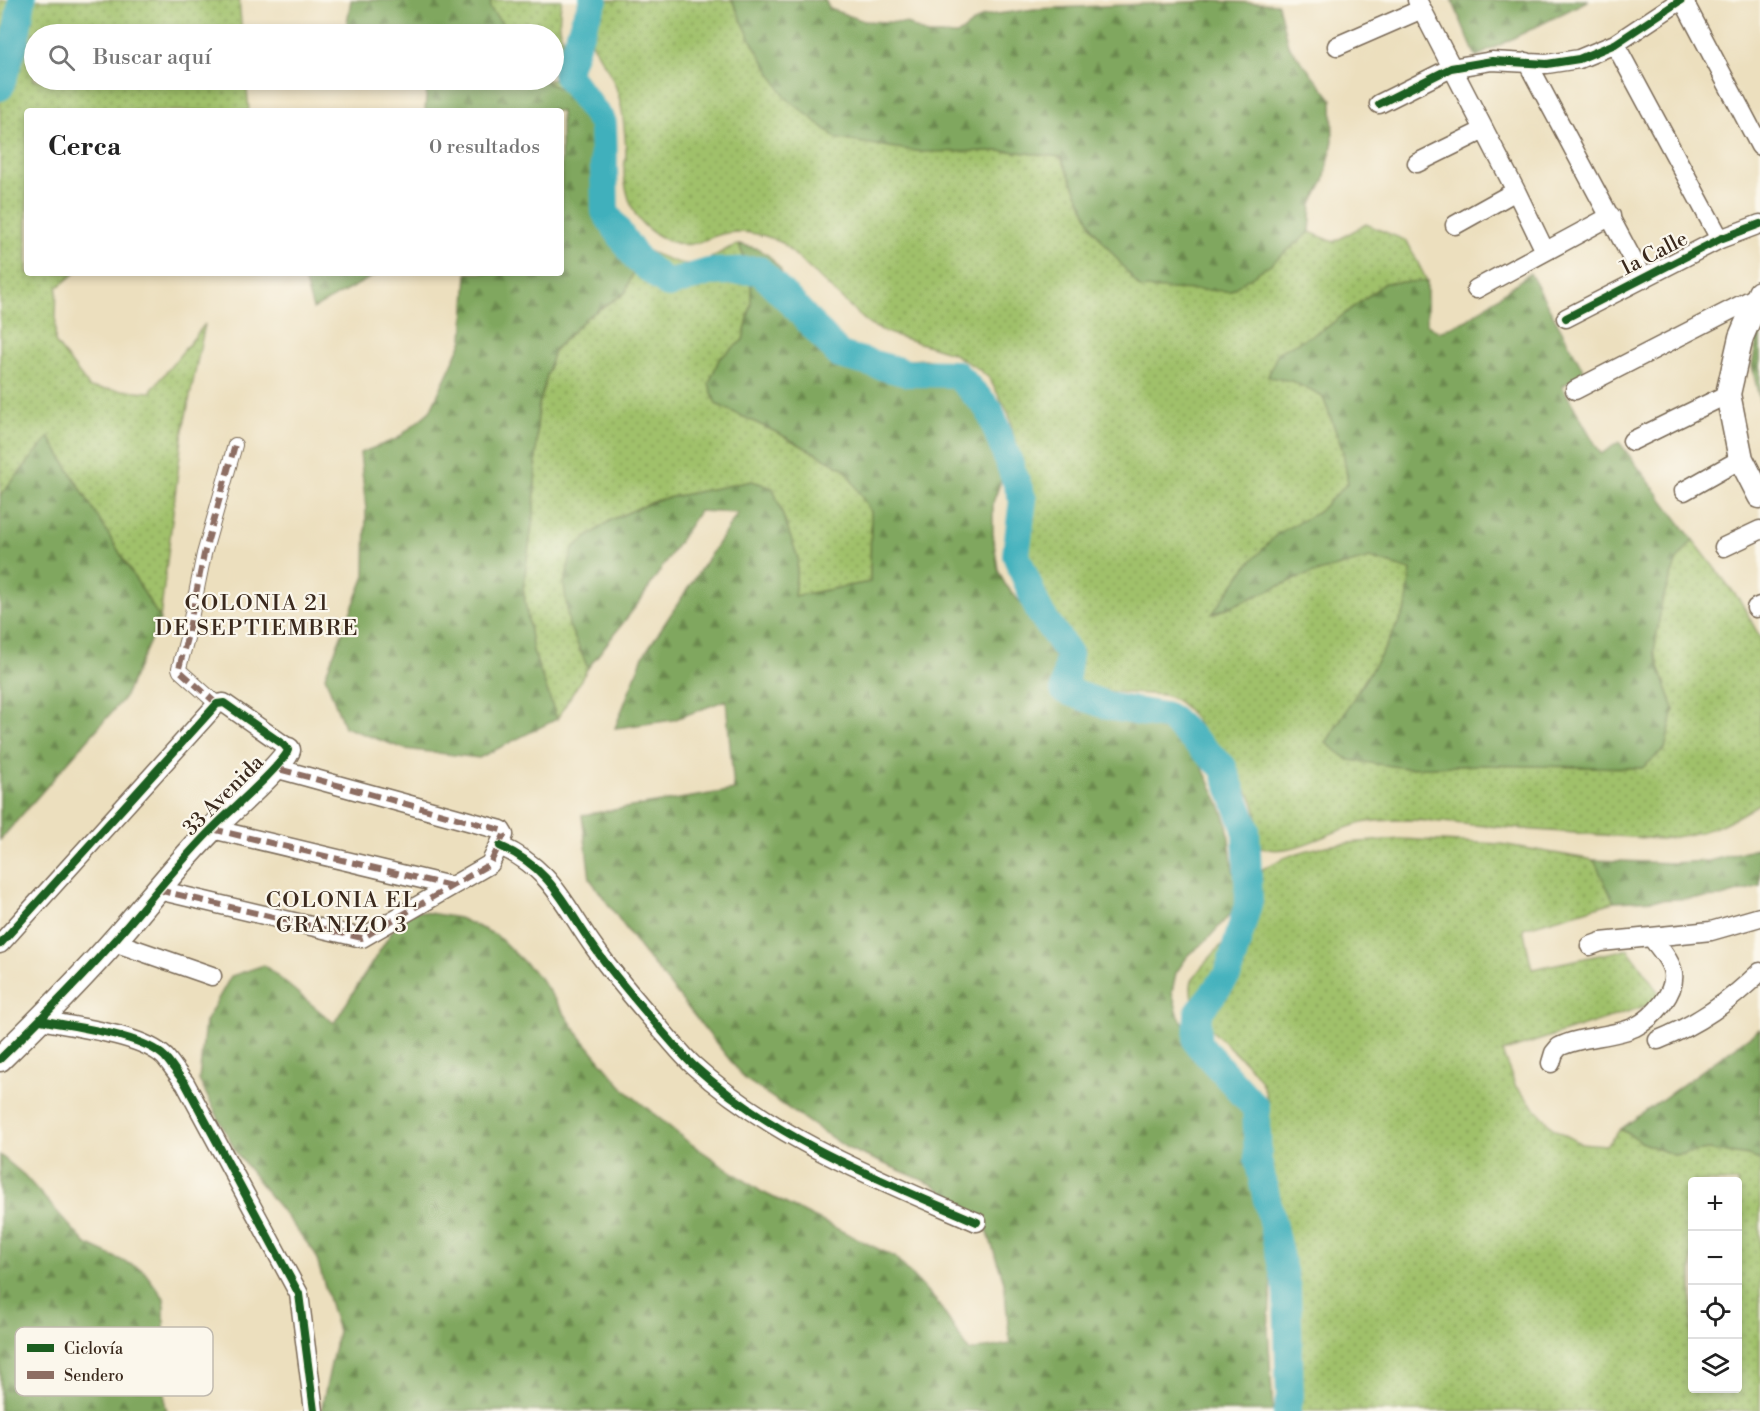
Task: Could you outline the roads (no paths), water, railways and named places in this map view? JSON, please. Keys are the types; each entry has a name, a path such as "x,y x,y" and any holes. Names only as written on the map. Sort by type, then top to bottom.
{"street":[{"path":"1379,104 1451,68 1492,61 1547,64 1579,59 1615,44 1682,0 1760,146"},
{"path":"1337,46 1419,4 1545,251"},
{"path":"1615,44 1720,239"},
{"path":"1527,62 1643,279"},
{"path":"1417,163 1484,130"},
{"path":"1455,225 1516,191"},
{"path":"1476,289 1611,216"},
{"name":"1a Calle","path":"1566,318 1720,239 1760,224"},
{"path":"1575,390 1760,295"},
{"path":"1760,295 1741,338 1728,394 1741,459 1760,496"},
{"path":"1632,441 1728,394"},
{"path":"0,944 217,704 179,668 204,554 234,446"},
{"path":"1684,492 1741,459"},
{"path":"1724,547 1760,530"},
{"name":"33 Avenida","path":"0,1059 41,1020 114,942 212,829 281,759 284,745 224,704 217,704"},
{"path":"158,890 362,938 490,864 500,846 504,835 501,830 281,759"},
{"path":"212,829 451,886"},
{"path":"500,846 527,860 554,886 594,947 649,1016 691,1063 735,1100 867,1175 977,1222"},
{"path":"1590,946 1601,942 1711,931 1760,917"},
{"path":"1551,1063 1559,1047 1635,1027 1659,1009 1670,993 1673,978 1667,959 1652,938"},
{"path":"114,942 212,976"},
{"path":"1658,1040 1698,1022 1736,996 1760,972"},
{"path":"41,1020 128,1038 148,1045 164,1056 185,1083 298,1294 314,1411"}],"waterway":[{"path":"0,87 15,42 22,0"},
{"path":"594,0 566,74 603,123 605,212 637,259 668,284 709,272 759,270 840,355 907,373 956,374 989,409 1023,500 1016,555 1039,611 1069,654 1064,690 1112,707 1169,717 1223,767 1246,829 1249,901 1228,974 1198,1013 1197,1043 1256,1108 1258,1160 1287,1289 1290,1396 1287,1411"}],"district":[{"name":"COLONIA 21 DE SEPTIEMBRE","path":"257,614"},
{"name":"COLONIA EL GRANIZO 3","path":"342,912"}]}
